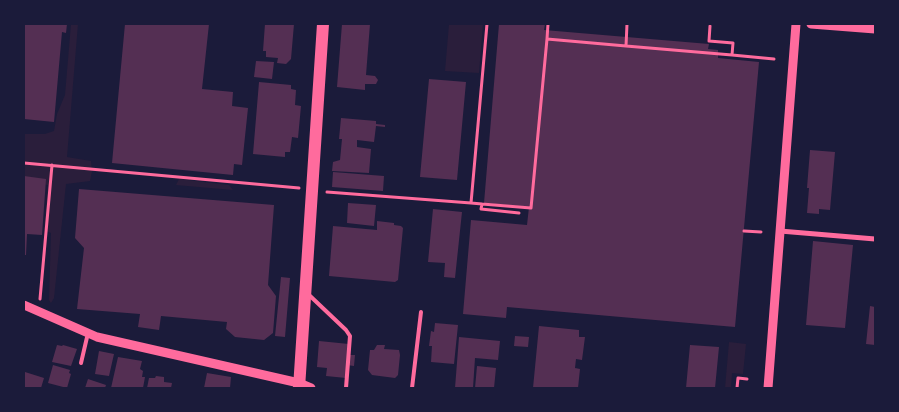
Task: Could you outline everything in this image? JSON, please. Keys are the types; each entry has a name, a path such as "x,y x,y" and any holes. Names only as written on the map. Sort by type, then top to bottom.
{"main road":[{"path":"299,386 323,24"}],"street":[{"path":"768,388 796,24"},
{"path":"811,24 875,29"},
{"path":"780,231 875,239"},
{"path":"24,305 97,337 165,351 311,388"}],"lane":[{"path":"305,291 350,336 346,388"},
{"path":"412,388 421,312"},
{"path":"81,363 88,333"}],"path":[{"path":"471,203 487,24"},
{"path":"327,192 532,208 548,24"},
{"path":"626,46 628,24"},
{"path":"710,26 709,41 733,43 732,55"},
{"path":"547,39 774,59"},
{"path":"24,163 303,188"},
{"path":"40,301 52,166"},
{"path":"482,204 481,209 518,213"},
{"path":"744,231 761,232"},
{"path":"737,388 738,378 747,379"}],"shaded area":[{"path":"71,24 78,24 67,157 91,161 92,171 90,181 66,184 54,298 51,303 49,300 51,233 44,230 48,185 24,182 24,134 45,134 54,131 57,114 65,95"},
{"path":"449,24 483,24 479,73 445,71"},
{"path":"179,179 229,185 233,190 176,185"},
{"path":"729,342 746,344 743,374 732,373 731,388 725,388"}],"building":[{"path":"24,24 67,24 66,33 62,32 54,122 24,119"},
{"path":"125,24 209,24 202,89 233,92 232,106 248,108 242,165 234,164 233,175 112,163"},
{"path":"265,24 294,24 291,59 286,64 277,63 278,58 266,57 266,51 263,51"},
{"path":"342,24 370,24 366,75 375,76 378,80 376,84 365,84 365,90 337,87"},
{"path":"499,24 545,24 544,30 709,44 708,49 718,50 718,58 759,62 735,327 507,307 506,318 463,314 471,220 527,225 529,207 484,203"},
{"path":"256,61 274,62 272,79 254,77"},
{"path":"429,79 466,82 457,180 420,177"},
{"path":"259,82 291,85 291,89 296,90 295,105 301,106 298,138 292,137 290,152 285,152 285,157 253,154"},
{"path":"341,118 376,121 376,124 385,125 385,127 376,126 374,142 357,140 357,147 371,149 369,173 332,171 333,162 340,160"},
{"path":"810,150 835,152 830,210 819,209 819,214 807,213"},
{"path":"333,172 384,176 383,191 332,187"},
{"path":"24,176 46,179 42,235 27,234 26,255 24,255"},
{"path":"79,189 274,205 268,285 276,296 273,333 264,340 235,337 226,329 227,322 161,316 159,330 138,327 140,314 77,309 84,248 75,238"},
{"path":"348,203 376,205 374,226 347,223"},
{"path":"433,209 462,212 455,278 444,277 445,263 428,262"},
{"path":"377,221 394,223 394,225 403,228 398,280 395,282 329,276 333,226 377,230"},
{"path":"813,241 853,245 845,328 806,325"},
{"path":"281,277 290,278 285,337 275,336"},
{"path":"870,306 875,307 875,345 866,344"},
{"path":"435,323 458,325 454,364 431,362 432,346 429,346 431,331 434,332"},
{"path":"539,326 579,330 579,337 585,337 582,360 576,359 575,368 580,369 578,388 533,388"},
{"path":"515,336 529,337 528,347 514,346"},
{"path":"459,337 500,341 498,360 475,358 473,388 455,388"},
{"path":"319,341 349,344 348,355 355,355 354,366 347,365 346,378 326,376 327,368 317,367"},
{"path":"57,345 77,349 71,366 52,362"},
{"path":"377,345 385,345 384,349 399,350 398,375 395,378 372,375 368,370 370,350 374,350"},
{"path":"690,345 719,347 715,388 686,388"},
{"path":"99,351 114,354 109,376 95,374"},
{"path":"118,357 142,361 140,369 143,371 142,377 145,377 143,388 111,388"},
{"path":"53,365 70,370 69,373 71,374 67,388 48,383"},
{"path":"477,366 496,368 494,388 475,388"},
{"path":"25,372 44,378 41,388 24,388"},
{"path":"207,373 231,377 230,388 204,388"},
{"path":"156,376 164,377 164,382 172,383 171,388 147,388 149,378 155,378"},
{"path":"88,379 106,385 105,388 85,388"}]}
